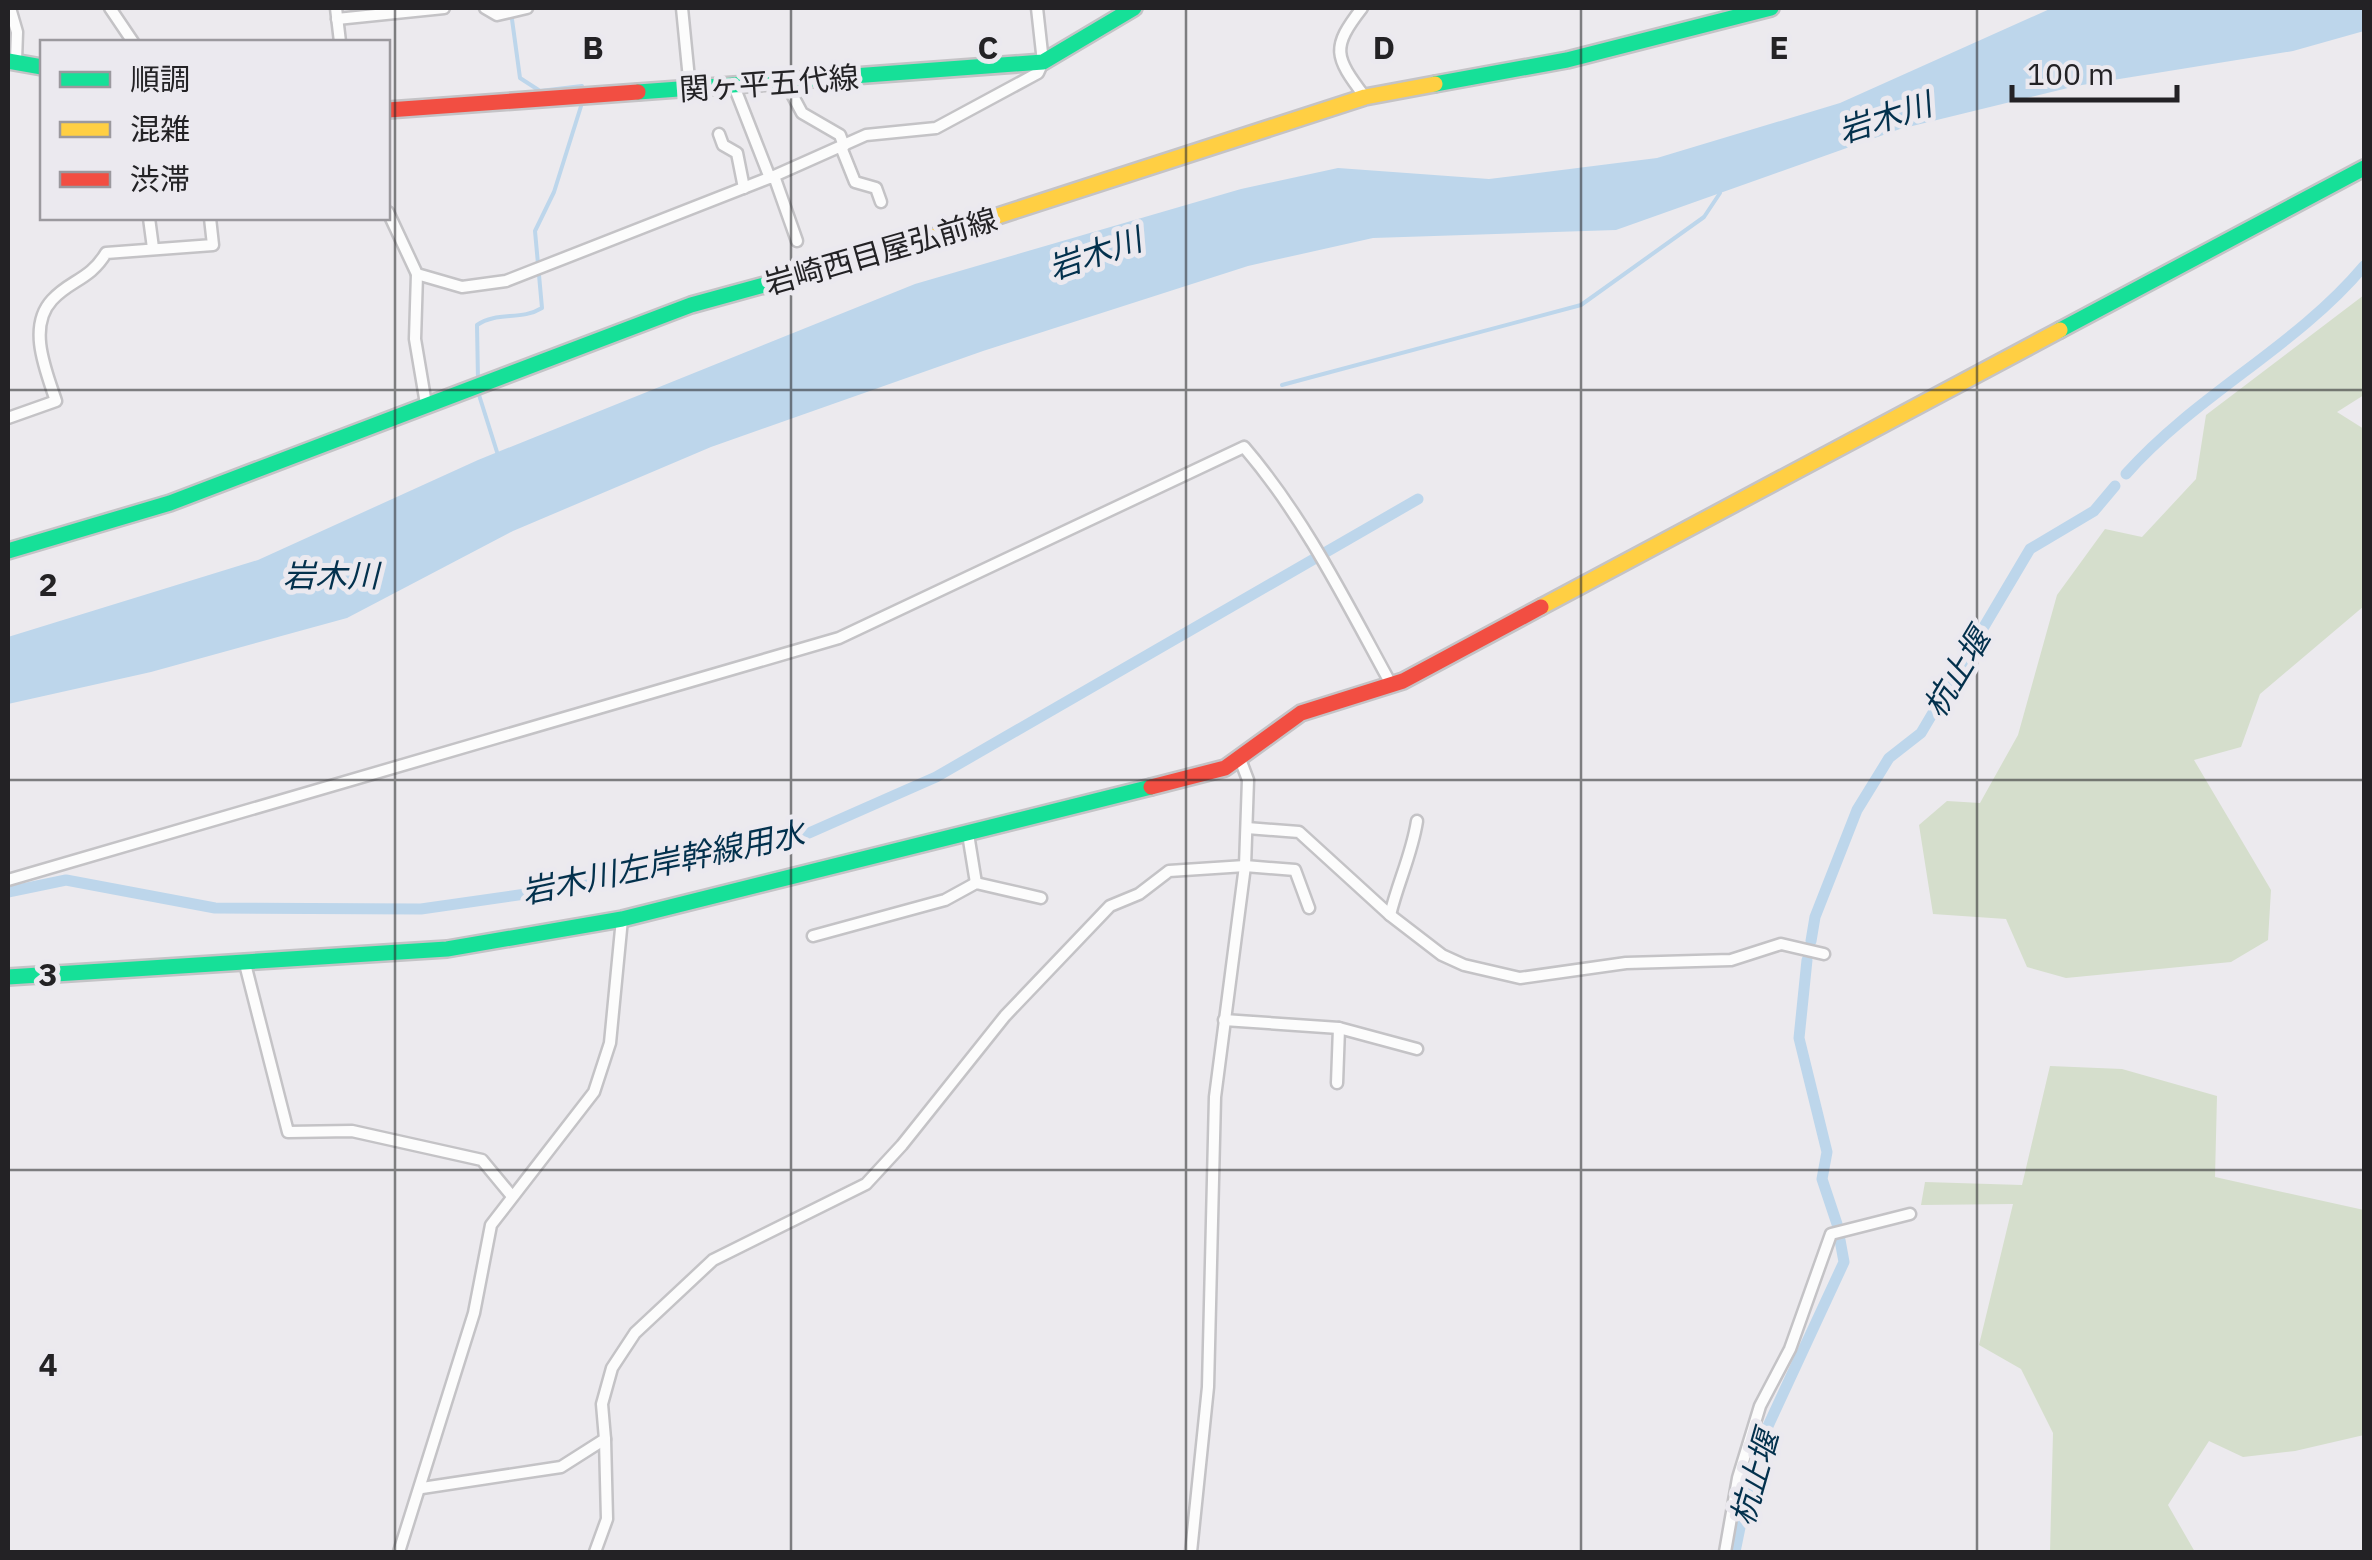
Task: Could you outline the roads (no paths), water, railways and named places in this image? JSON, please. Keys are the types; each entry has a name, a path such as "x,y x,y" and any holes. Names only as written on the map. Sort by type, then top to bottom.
{"main road":[{"name":"関ヶ平五代線","path":"390,110 1043,62 1134,8"},
{"name":"岩崎西目屋弘前線","path":"8,552 170,503 494,376 690,305 963,232 1186,153 1364,97 1567,60 1771,8"},
{"path":"12,61 40,67"},
{"path":"8,978 447,949 622,918 1197,777 1240,759 1301,713 1392,686 2364,168"}],"street":[{"path":"10,8 18,32 12,61"},
{"path":"110,8 133,40"},
{"path":"340,40 337,13 444,8"},
{"path":"485,8 517,11"},
{"path":"682,8 690,89"},
{"path":"417,274 462,286 534,272 866,135 936,128 1038,74 1043,62 1037,8"},
{"path":"1362,8 1341,33 1338,47 1345,70 1364,97"},
{"path":"786,83 802,113 840,135 855,182 876,188 881,202"},
{"path":"734,86 797,241"},
{"path":"719,134 723,145 737,153 744,188"},
{"path":"390,216 417,274 415,338 426,404"},
{"path":"150,220 153,248"},
{"path":"8,418 56,401 40,348 40,330 50,301 95,272 106,252 214,245 210,220"},
{"path":"8,880 839,638 1244,447 1270,477 1324,561 1392,686"},
{"path":"1192,1552 1208,1387 1210,1172 1224,1020 1245,866 1248,780 1240,759"},
{"path":"1390,915 1411,857 1417,821"},
{"path":"1247,828 1299,832 1390,915 1442,955 1464,965 1520,978 1626,963 1731,960 1780,944 1824,954"},
{"path":"968,834 976,883"},
{"path":"595,1552 607,1519 602,1404 621,1350 704,1267 823,1201 866,1184 1005,1016 1110,906 1139,894 1170,872 1245,866 1294,870 1309,908"},
{"path":"814,936 944,900 976,883 1041,898"},
{"path":"399,1552 474,1313 491,1225 599,1079 610,1043 622,918"},
{"path":"244,960 288,1132 352,1131 482,1160 511,1195"},
{"path":"1224,1020 1339,1028 1417,1049"},
{"path":"1337,1083 1339,1028"},
{"path":"1725,1552 1738,1478 1760,1406 1790,1350 1831,1234 1910,1214"},
{"path":"422,1488 560,1467 606,1439"}],"water":[{"name":"岩木川","path":"2052,8 2364,8 2364,31 2293,51 2076,86 1900,129 1616,230 1373,238 1248,266 983,351 711,447 513,531 347,618 151,672 8,704 8,637 258,560 478,460 915,284 1241,189 1338,168 1489,179 1657,158 1840,103"}],"waterway":[{"path":"511,12 520,78 540,91 582,86 582,93"},
{"path":"478,380 477,325 542,308 535,231 554,192 582,103"},
{"path":"1282,385 1581,305 1704,217 1720,193"},
{"name":"杭止堰","path":"2126,474 2184,419 2308,321 2364,266"},
{"path":"479,395 497,452"},
{"name":"杭止堰","path":"1811,941 1815,917 1857,810 1889,758 1921,733 2030,549 2094,511 2115,486"},
{"name":"岩木川左岸幹線用水","path":"8,892 66,880 215,908 421,909 588,885 809,833 936,777 1418,499"},
{"name":"杭止堰","path":"1807,960 1799,1038 1827,1152 1822,1179 1837,1224"},
{"name":"杭止堰","path":"1735,1552 1755,1454 1844,1262 1840,1240"}]}
